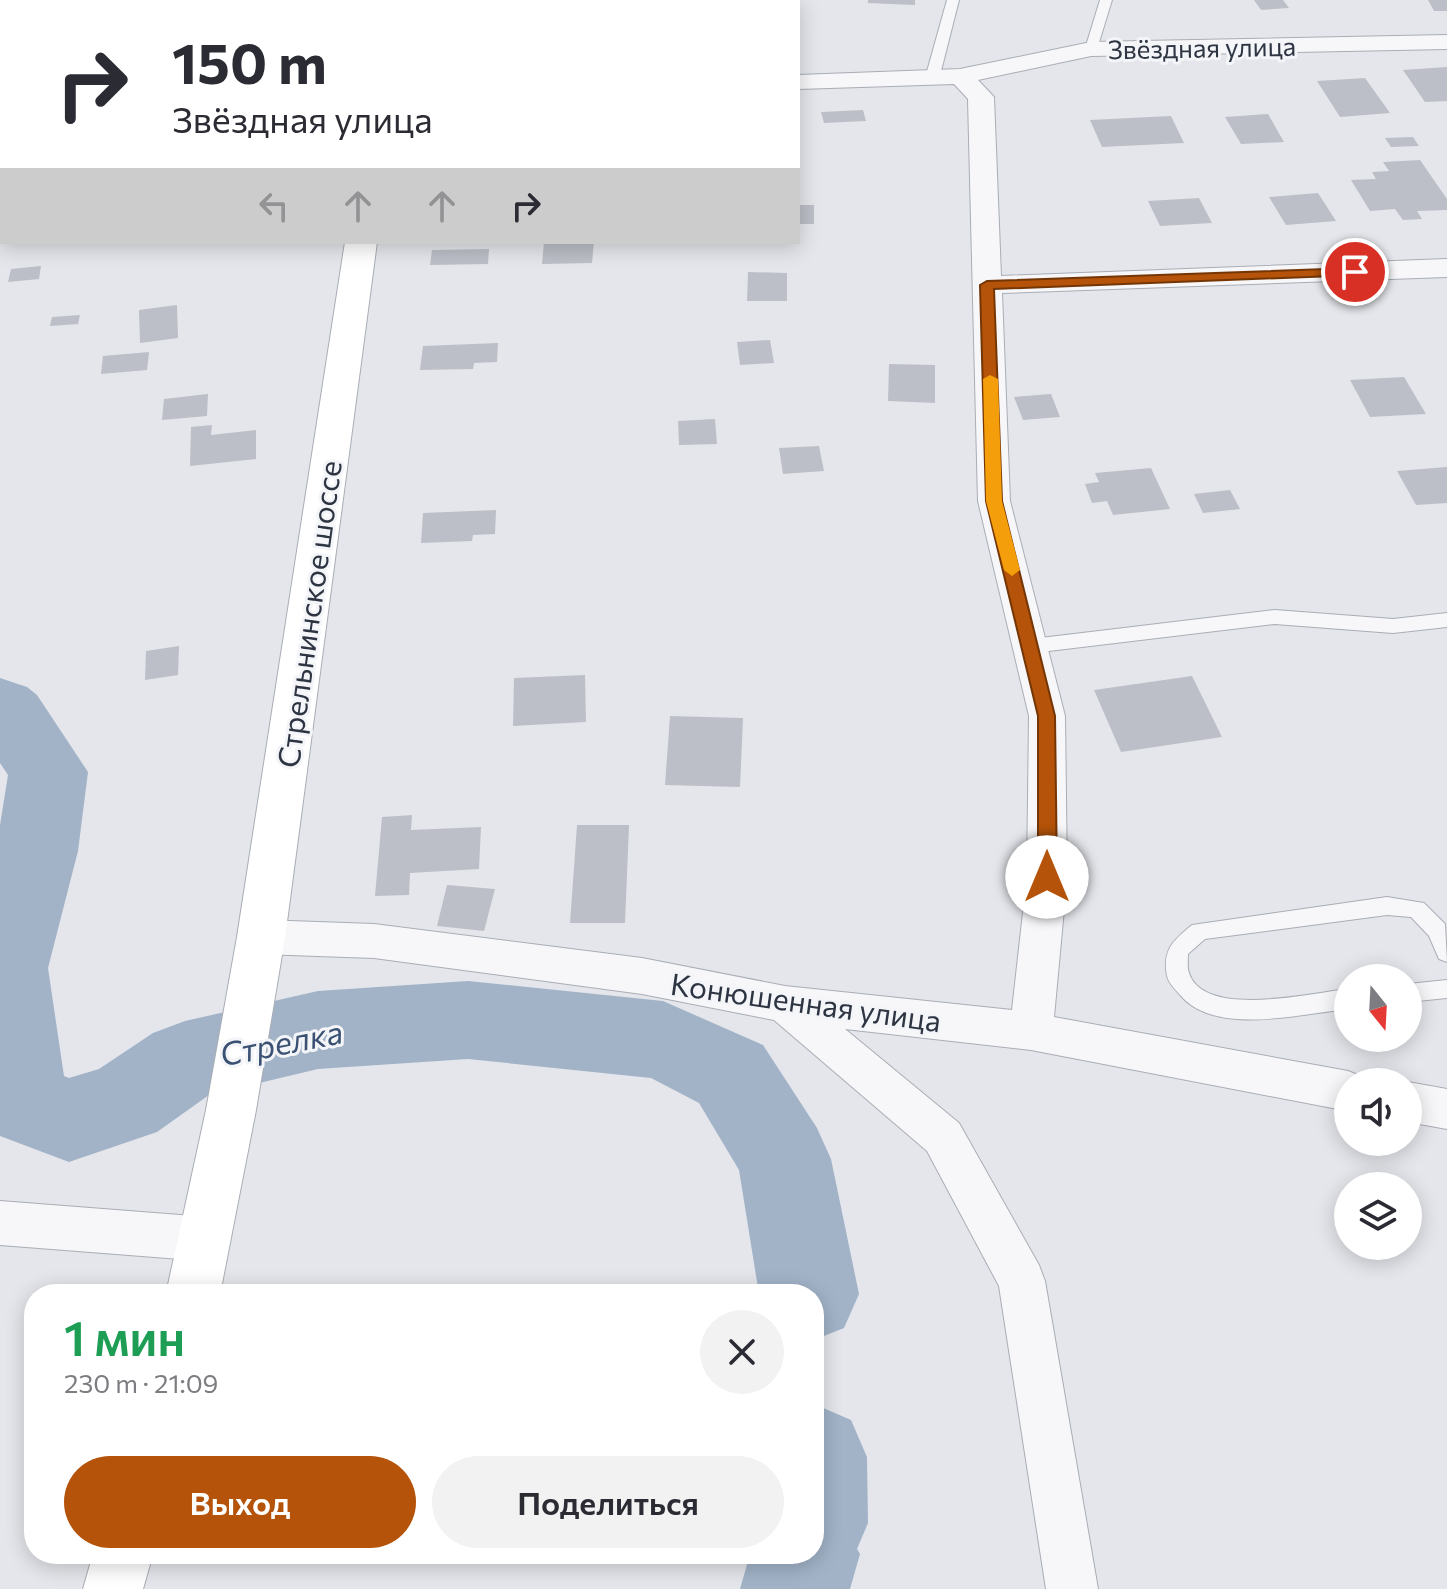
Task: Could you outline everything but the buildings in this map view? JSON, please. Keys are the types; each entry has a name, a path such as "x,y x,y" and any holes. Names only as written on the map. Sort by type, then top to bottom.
{"main road":[{"name":"Стрельнинское шоссе","path":"206,1239 261,937 361,244"},
{"path":"195,1284 206,1239"},
{"path":"113,1589 120,1564"}],"street":[{"name":"Звёздная улица","path":"800,82 947,75 1091,49 1447,42"},
{"path":"947,75 981,97 994,501 1047,716 1047,877 1031,1031"},
{"path":"987,285 1447,268"},
{"name":"Конюшенная улица","path":"261,937 390,943 642,976 785,1004 1031,1031 1334,1088"},
{"path":"785,1004 943,1137 1022,1281 1072,1589"},
{"path":"1422,1105 1447,1109"},
{"path":"0,1223 206,1239"}],"lane":[{"path":"947,75 953,0"},
{"path":"1091,49 1106,0"},
{"path":"1032,646 1275,617 1393,626 1447,620"},
{"path":"1334,1000 1235,1011 1199,1001 1178,977 1177,950 1200,931 1387,906 1417,909 1437,930 1447,953"},
{"path":"1422,992 1447,989"}],"waterway":[{"name":"Стрелка","path":"0,707 10,716 48,772 37,851 5,968 22,1103 69,1120 125,1103 185,1061 318,1030 468,1020 663,1040 731,1074 784,1159 807,1284"},
{"name":"Стрелка","path":"795,1589 802,1564"}],"slow traffic":[{"path":"990,379 994,501 1012,570"}],"route":[{"path":"1047,877 1047,716 994,501 987,285 1355,272"}]}
